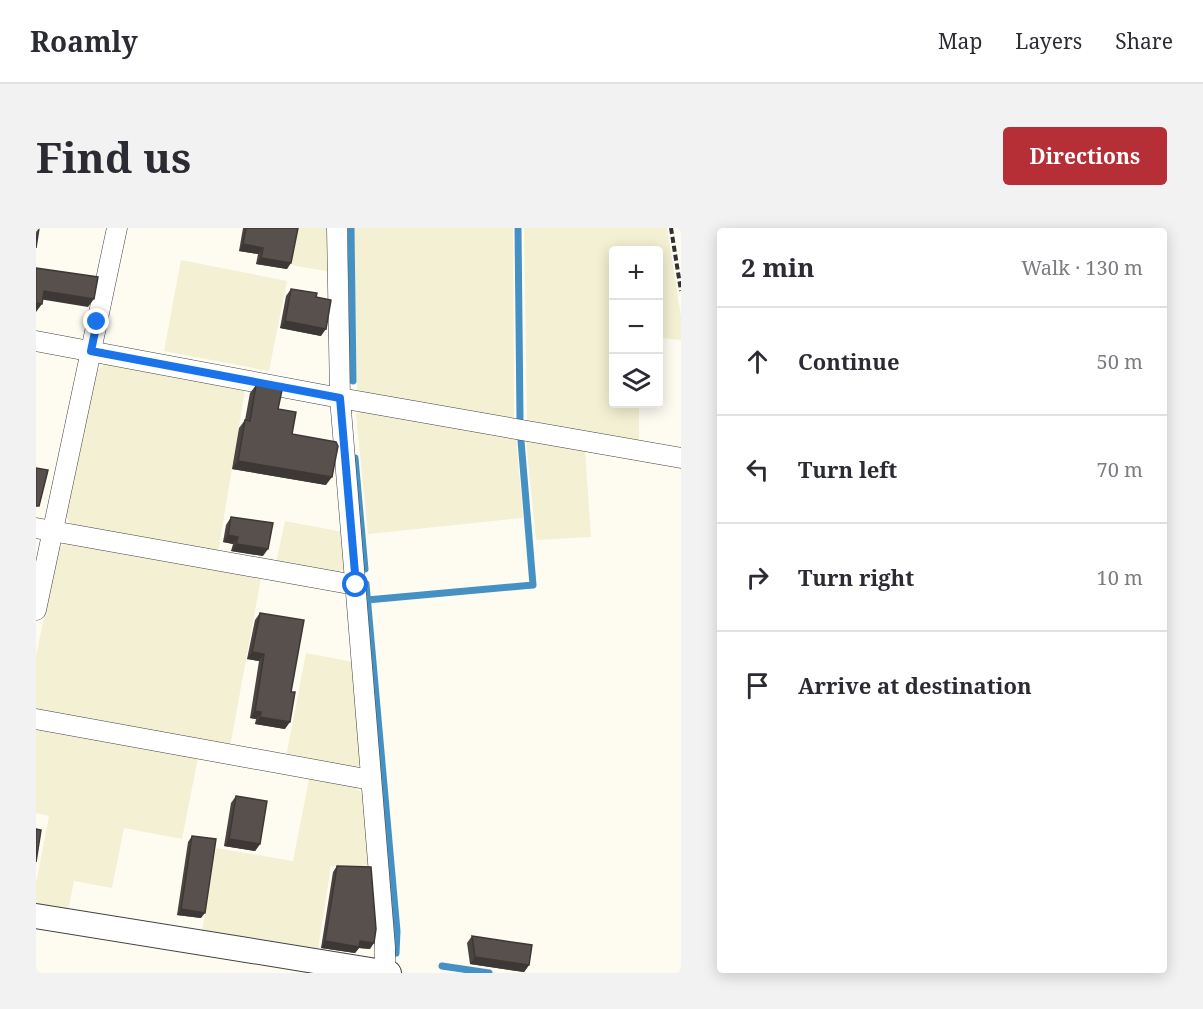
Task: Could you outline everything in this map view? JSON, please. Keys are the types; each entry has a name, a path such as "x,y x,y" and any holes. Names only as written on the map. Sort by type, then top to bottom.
{"street":[{"path":"36,610 44,529 91,351 117,228"},
{"path":"36,915 381,972 385,947 340,398 337,228"},
{"path":"36,341 340,398 681,458"},
{"path":"44,529 356,585"},
{"path":"36,719 371,780"}],"path":[{"path":"671,228 681,291"}],"shaded area":[{"path":"297,228 331,228 331,272 291,265"},
{"path":"354,228 513,228 514,419 365,393 357,389"},
{"path":"524,228 667,228 681,316 681,340 663,338 663,246 609,246 609,408 639,408 639,441 527,421"},
{"path":"181,260 287,281 269,371 164,351"},
{"path":"105,364 245,390 218,553 72,526 66,516 94,373"},
{"path":"364,410 516,438 523,518 368,534 356,414"},
{"path":"526,440 585,450 591,537 536,540"},
{"path":"285,521 343,532 345,567 336,575 276,563"},
{"path":"68,542 261,578 230,747 36,711 36,656 58,548"},
{"path":"306,653 353,662 363,762 353,770 286,757"},
{"path":"36,729 198,758 182,839 124,828 112,888 74,881 68,911 36,904 36,883 49,816 36,813"},
{"path":"309,779 356,787 365,797 371,872 331,866 318,950 202,932 216,848 293,861"}],"building":[{"path":"36,228 39,228 36,248"},
{"path":"246,228 298,228 291,263 261,258 263,248 243,244"},
{"path":"36,268 98,277 94,299 44,291 42,304 36,303"},
{"path":"291,289 317,293 316,297 331,300 326,329 285,321"},
{"path":"256,385 282,390 278,409 296,412 292,434 336,442 338,446 332,477 238,461 245,420 250,421"},
{"path":"36,468 48,470 39,506 36,506"},
{"path":"231,517 273,523 268,549 236,544 238,537 228,535"},
{"path":"260,613 304,620 291,692 295,692 290,722 260,717 261,712 255,711 264,654 252,652"},
{"path":"236,796 267,801 260,844 229,839"},
{"path":"36,829 41,830 36,862"},
{"path":"192,836 216,839 205,913 181,909"},
{"path":"337,866 371,867 376,929 374,943 360,941 359,947 325,941"},
{"path":"472,936 532,945 529,965 475,957"}],"waterway":[{"path":"351,228 353,381"},
{"path":"518,228 520,418"},
{"path":"367,600 533,585 521,441"},
{"path":"355,458 365,569"},
{"path":"366,584 397,931 396,953"},
{"path":"442,966 489,973"}],"route":[{"path":"97,322 91,351 340,398 356,585"}]}
